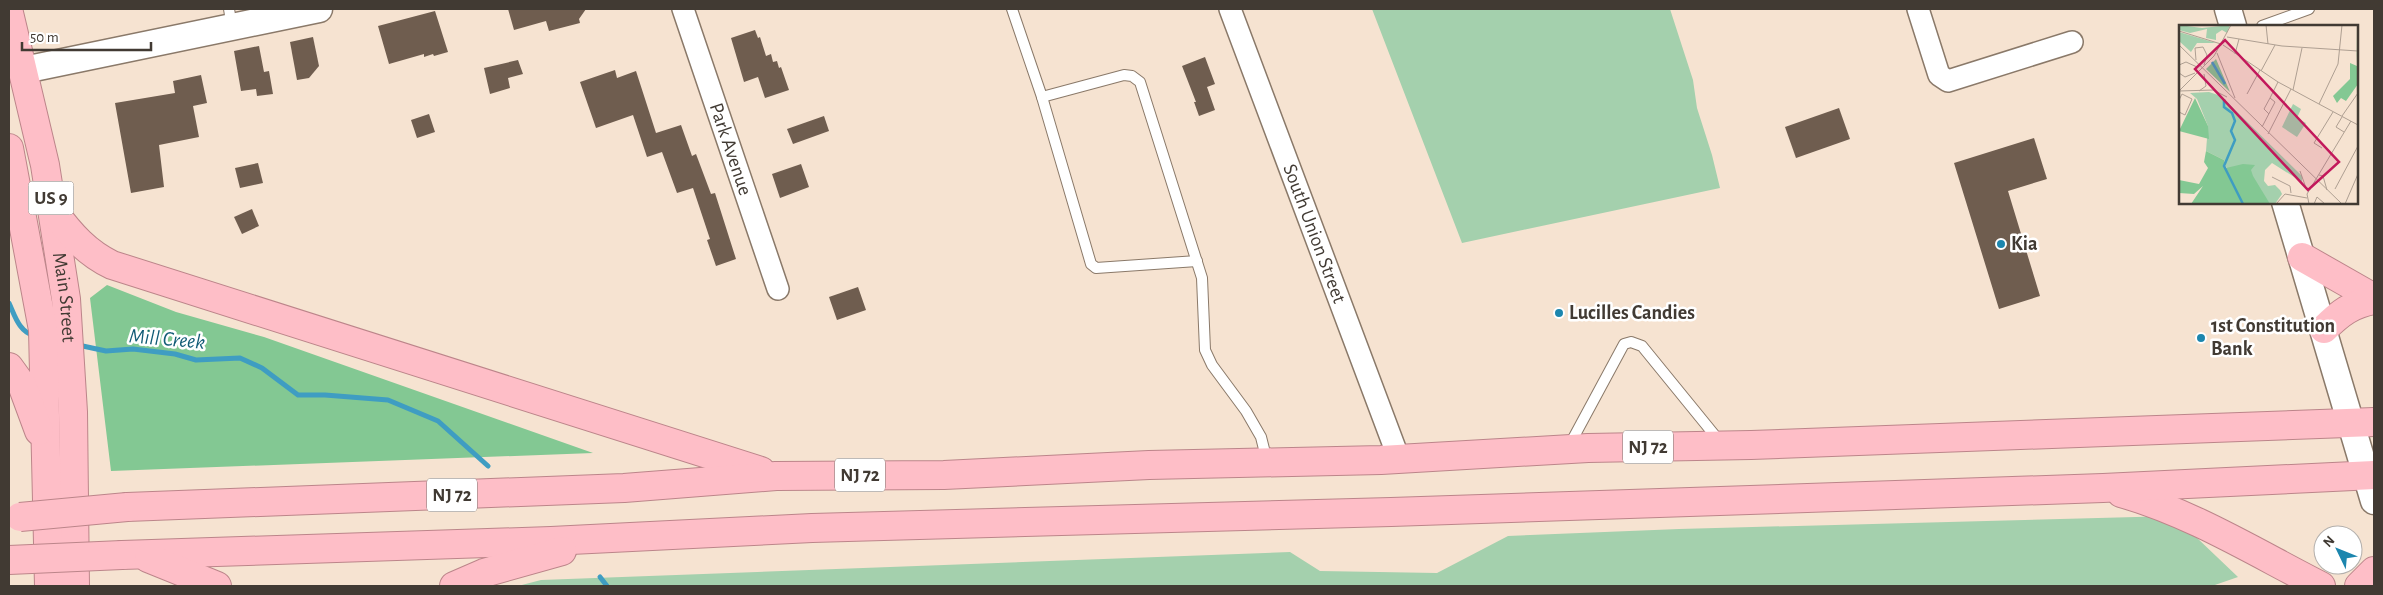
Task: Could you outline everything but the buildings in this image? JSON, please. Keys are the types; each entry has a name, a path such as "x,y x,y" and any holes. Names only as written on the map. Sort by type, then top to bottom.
{"highway":[{"name":"Main Street","path":"9,13 16,71 54,212 56,329 75,586"},
{"name":"Main Street","path":"9,148 56,329"},
{"path":"54,212 76,241 98,258 112,265 776,476"},
{"path":"2302,257 2374,299"},
{"path":"2324,329 2342,312 2357,303 2374,299"},
{"name":"Main Street","path":"49,586 48,461 58,358"},
{"path":"9,368 22,385 36,419 48,461"},
{"name":"NJ 72","path":"14,517 127,507 624,488 776,476 944,475 1149,464 1400,459 1567,450 2363,422"},
{"path":"9,560 551,541 822,528 1391,512 2103,488 2372,484"},
{"path":"2103,488 2144,499 2180,514 2321,586"},
{"path":"454,586 484,573 612,537"},
{"path":"131,555 217,586"},
{"path":"2359,586 2374,571"}],"street":[{"path":"16,71 230,18 319,9"},
{"name":"Park Avenue","path":"683,9 778,289"},
{"name":"South Union Street","path":"1230,9 1400,459"},
{"path":"1918,9 1938,74 1948,81 2072,42"},
{"path":"2228,9 2233,25"},
{"path":"2286,204 2324,329 2363,422 2372,484"}],"lane":[{"path":"1012,9 1042,97 1091,264 1096,268 1197,261"},
{"path":"2265,25 2309,9"},
{"path":"1042,97 1124,75 1132,76 1140,82 1202,278 1205,350 1212,365 1246,411 1262,437 1268,462"},
{"path":"1567,450 1624,344 1631,342 1642,346 1724,445"}],"green space":[{"path":"1372,9 1670,9 1693,80 1697,108 1720,188 1462,243"},
{"path":"107,285 176,312 264,337 593,453 111,471 90,298"},
{"path":"2174,516 2238,577 2212,586 518,586 541,580 1290,552 1320,571 1437,573 1508,536 1679,529"}],"waterway":[{"name":"Mill Creek","path":"9,303 21,327 35,336"},
{"name":"Mill Creek","path":"78,345 106,351 133,349 175,354 196,360 240,358 262,368 298,395 388,400 438,421 488,466"},
{"name":"Mill Creek","path":"600,577 607,586"}],"place":[{"name":"Kia","path":"2001,244"},
{"name":"Lucilles Candies","path":"1559,313"},
{"name":"1st Constitution Bank","path":"2201,338"}]}
